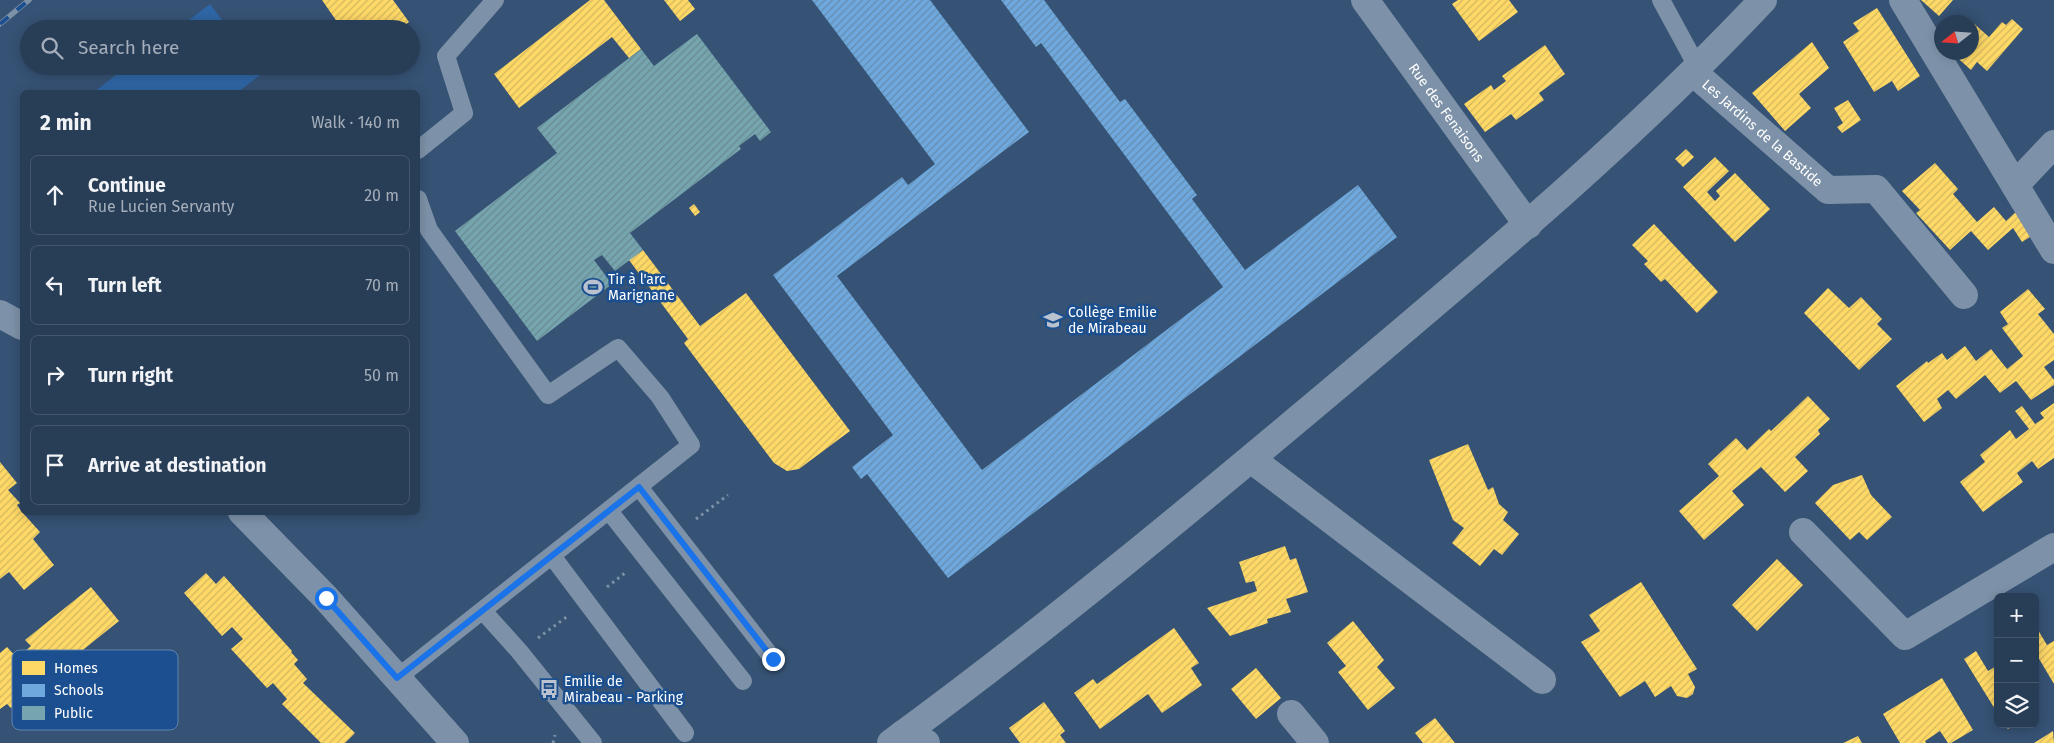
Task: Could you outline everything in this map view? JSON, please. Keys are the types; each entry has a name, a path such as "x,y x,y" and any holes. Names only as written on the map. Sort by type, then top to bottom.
{"street":[{"name":"Rue des Fenaisons","path":"1365,0 1528,225"},
{"path":"907,740 1203,500 1528,225 1696,70 1763,0"},
{"path":"1903,0 2054,250"},
{"name":"Les Jardins de la Bastide","path":"1696,70 1828,190 1876,189 1964,295"},
{"path":"2015,185 2054,144"},
{"path":"0,314 20,325"},
{"path":"1251,459 1542,680"},
{"path":"245,515 326,598 455,743"},
{"path":"1802,532 1905,636 2054,547"},
{"path":"1291,714 1315,743"}],"lane":[{"path":"420,148 464,114 446,56 495,0"},
{"path":"1661,0 1696,70"},
{"path":"397,678 691,445 660,397 618,348 548,395 429,230 420,205"},
{"path":"639,487 773,659"},
{"path":"609,511 743,681"},
{"path":"552,556 685,733"},
{"path":"483,610 519,651 593,743"}],"shaded area":[{"path":"210,4 222,20 189,20"},
{"path":"116,75 260,75 241,90 97,90"}],"building: Homes":[{"path":"322,0 393,0 408,20 336,20"},
{"path":"590,0 604,0 641,49 629,58 612,37 519,108 494,74"},
{"path":"664,0 688,0 695,9 680,21"},
{"path":"1458,0 1509,0 1518,12 1479,41 1452,4"},
{"path":"1921,0 1953,0 1938,15"},
{"path":"1877,8 1920,76 1898,91 1892,81 1874,92 1843,42 1859,31 1853,23"},
{"path":"2012,19 2023,29 1987,71 1977,62 1971,70 1960,60 1979,60 1979,28 1989,37 2002,22 2006,25"},
{"path":"1812,42 1829,68 1799,94 1811,108 1785,131 1752,93"},
{"path":"1545,45 1565,74 1539,93 1544,100 1516,120 1511,114 1485,132 1464,104 1491,85 1494,90 1506,81 1502,76"},
{"path":"1848,100 1861,120 1842,133 1837,127 1843,123 1834,108"},
{"path":"1686,149 1694,157 1683,167 1675,159"},
{"path":"1715,157 1729,171 1707,192 1715,201 1720,196 1716,191 1735,173 1770,209 1735,242 1683,187"},
{"path":"1935,163 1958,189 1953,194 1977,222 1994,207 2006,221 2019,209 2035,234 2022,242 2013,228 1988,250 1971,231 1950,250 1916,213 1920,210 1902,191"},
{"path":"694,204 700,212 695,216 689,208"},
{"path":"1654,224 1718,292 1697,313 1665,279 1661,282 1644,264 1648,261 1632,245"},
{"path":"643,250 700,326 746,293 850,431 799,469 787,471 774,463 684,343 688,339 629,260"},
{"path":"1828,288 1849,308 1861,297 1882,319 1877,324 1892,339 1859,370 1804,313"},
{"path":"2028,289 2045,309 2038,314 2054,334 2054,360 2044,367 2054,380 2054,385 2031,400 2016,381 2000,393 1985,375 1956,399 1948,390 1937,399 1942,408 1924,422 1896,386 1927,361 1928,363 1942,353 1947,360 1965,346 1976,361 1991,349 2007,369 2023,356 2002,328 2008,324 2000,312"},
{"path":"1808,396 1830,419 1818,430 1820,434 1795,457 1808,471 1785,492 1761,467 1732,491 1744,505 1704,540 1679,511 1719,476 1708,464 1736,438 1747,450 1769,429 1771,431"},
{"path":"2054,403 2054,458 2038,469 2032,461 2017,473 2023,482 1983,512 1960,482 1985,462 1980,455 2010,430 2016,439 2029,429 2015,411 2022,406 2035,424 2044,418 2040,413"},
{"path":"1468,444 1488,490 1493,487 1499,504 1508,512 1503,520 1519,534 1502,555 1494,549 1480,566 1452,543 1464,528 1453,520 1429,460"},
{"path":"0,462 17,483 8,490 20,503 17,505 20,509 20,515 25,515 40,532 33,539 54,565 24,590 9,572 0,579"},
{"path":"1862,475 1871,495 1892,517 1867,540 1859,532 1850,540 1815,503 1833,485"},
{"path":"1285,546 1290,560 1296,558 1308,592 1286,599 1291,612 1267,619 1268,623 1230,636 1207,608 1257,591 1254,581 1246,583 1239,562"},
{"path":"1777,559 1803,585 1757,631 1732,605"},
{"path":"206,573 216,584 224,576 292,651 298,660 294,664 307,679 303,683 355,733 345,743 321,743 282,704 287,699 273,683 267,688 231,649 243,639 232,627 222,636 184,593"},
{"path":"1641,582 1697,669 1688,674 1695,687 1693,694 1687,698 1677,696 1671,686 1655,697 1645,681 1620,697 1581,642 1600,631 1589,615"},
{"path":"91,587 119,621 83,650 26,650 31,646 25,640"},
{"path":"1353,621 1384,660 1377,667 1395,688 1368,710 1338,672 1346,666 1327,643"},
{"path":"1174,628 1199,663 1191,668 1202,685 1162,713 1148,694 1100,729 1074,693 1093,679 1097,684"},
{"path":"2039,632 2047,645 2054,641 2054,684 2039,659"},
{"path":"7,647 12,652 12,707 7,704 0,709 0,653"},
{"path":"1976,651 1988,671 1994,667 1994,708 1964,659"},
{"path":"1256,668 1281,698 1256,719 1231,689"},
{"path":"1942,678 1973,730 1951,743 1948,743 1940,731 1925,741 1926,743 1900,743 1883,714"},
{"path":"1044,702 1065,731 1060,735 1066,743 1020,743 1009,728"},
{"path":"1435,718 1455,743 1423,743 1415,733"},
{"path":"2053,731 2054,743 2034,743"},
{"path":"1858,736 1862,743 1843,743"}],"building: Schools":[{"path":"812,0 930,0 1029,132 837,276 982,470 1223,287 1041,43 1036,47 1001,0 1044,0 1120,102 1125,99 1197,195 1192,199 1245,270 1358,185 1397,237 948,578 867,474 861,479 852,467 893,435 773,275 902,177 908,185 935,164"}],"building: Public":[{"path":"697,34 771,132 760,141 755,134 739,146 741,149 630,233 643,250 615,271 602,255 594,260 612,284 537,341 455,231 557,153 537,128 641,49 654,66"}],"railway":[{"path":"0,24 29,0"}],"place":[{"name":"Tir à l'arc Marignane","path":"593,287"},
{"name":"Collège Emilie de Mirabeau","path":"1053,320"},
{"name":"Emilie de Mirabeau - Parking","path":"549,689"}],"route":[{"path":"326,598 397,678 639,487 773,659"}]}
